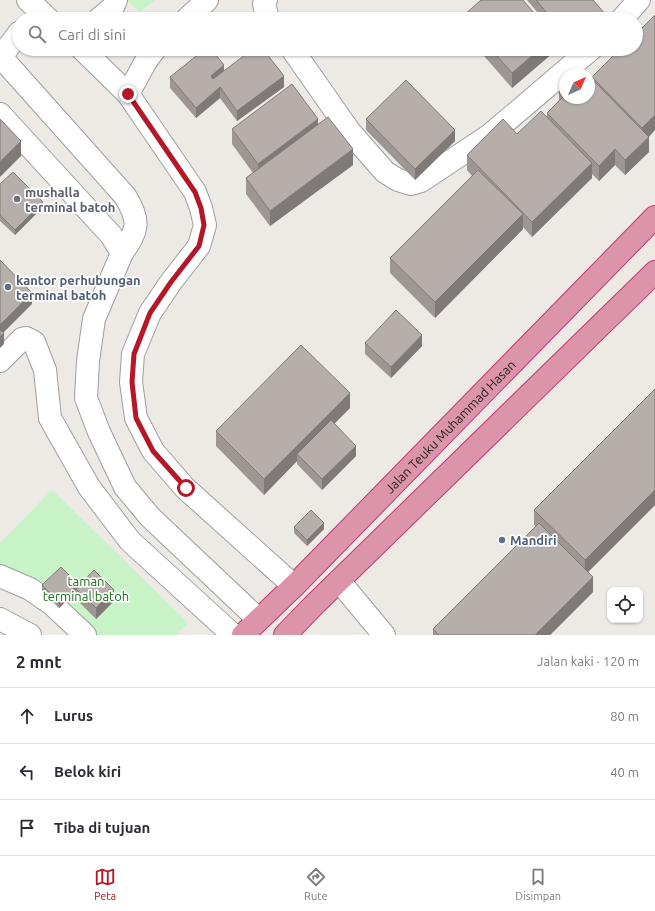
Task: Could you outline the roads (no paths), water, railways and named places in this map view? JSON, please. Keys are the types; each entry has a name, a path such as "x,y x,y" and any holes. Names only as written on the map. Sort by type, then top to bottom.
{"highway":[{"name":"Jalan Teuku Muhammad Hasan","path":"243,635 294,586 655,217"},
{"path":"285,635 313,606 652,280"},
{"path":"294,586 313,606"},
{"path":"258,619 274,635"}],"street":[{"path":"107,12 113,7 116,0"},
{"path":"194,12 207,0"},
{"path":"266,0 264,4 266,12"},
{"path":"12,42 1,57 125,196 134,211 136,223 131,240 122,253 94,319 88,361 86,398 99,432 125,487 150,517 258,619"},
{"path":"89,56 128,94 195,192 201,208 204,225 199,246 171,282 150,313 134,354 132,382 136,418 153,451 186,488 294,586"},
{"path":"128,94 150,56"},
{"path":"297,56 350,132 385,172 398,180 411,184 432,174 490,135 583,56"},
{"path":"0,114 111,235 122,253"},
{"path":"0,361 22,338 26,338 34,342 44,370 50,418 88,487 130,541 233,635"},
{"path":"0,576 30,589 53,605 85,635"},
{"path":"339,581 384,635"},
{"path":"0,619 30,635"}],"place":[{"name":"mushalla terminal batoh","path":"17,199"},
{"name":"kantor perhubungan terminal batoh","path":"8,287"},
{"name":"Mandiri","path":"502,540"}],"park label":[{"name":"taman terminal batoh","path":"86,588"}]}
